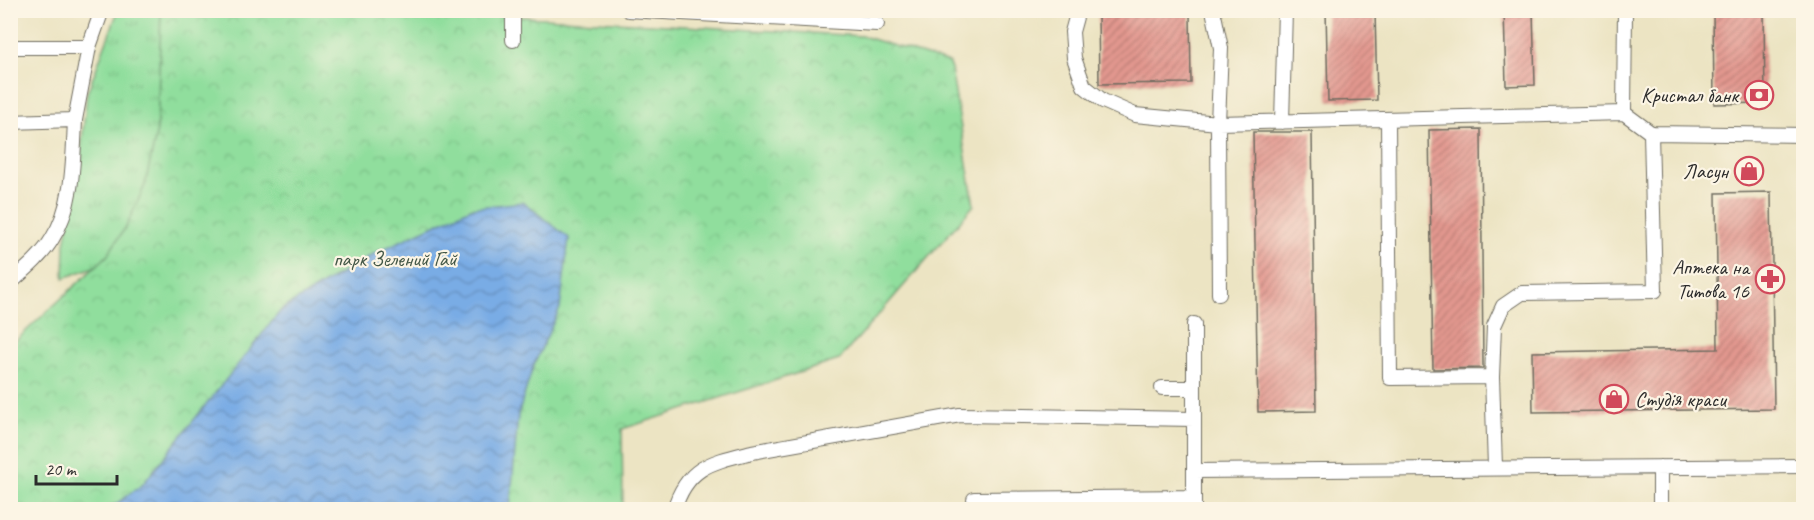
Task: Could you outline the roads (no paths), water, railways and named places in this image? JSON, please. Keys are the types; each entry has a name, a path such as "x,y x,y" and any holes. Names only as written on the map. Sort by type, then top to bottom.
{"lane":[{"path":"10,283 51,241 61,221 71,180 75,120 89,47 102,10"},
{"path":"513,10 513,40"},
{"path":"628,10 877,24"},
{"path":"1078,10 1072,32 1074,58 1084,86 1103,101 1135,115 1218,123 1624,113 1651,133 1803,135"},
{"path":"1213,10 1221,48 1218,123 1219,294"},
{"path":"1282,122 1285,10"},
{"path":"1624,113 1625,10"},
{"path":"10,47 89,47"},
{"path":"1388,119 1390,378 1492,377"},
{"path":"10,122 75,120"},
{"path":"1495,467 1492,377 1494,326 1503,306 1522,293 1655,291 1651,133"},
{"path":"974,499 1194,503 1194,324"},
{"path":"1162,388 1194,388"},
{"path":"674,510 679,495 695,472 719,460 752,452 960,416 1194,419"},
{"path":"1194,471 1803,466"},
{"path":"1660,467 1660,510"}],"water":[{"path":"523,202 569,238 560,308 533,367 518,415 510,509 109,509 143,484 282,309 375,253 471,208"}],"place":[{"name":"Кристал банк","path":"1759,95"},
{"name":"Ласун","path":"1749,171"},
{"name":"Аптека на Титова 16","path":"1770,279"},
{"name":"Студія краси","path":"1614,399"}],"park label":[{"name":"парк Зелений Гай","path":"395,259"}]}
